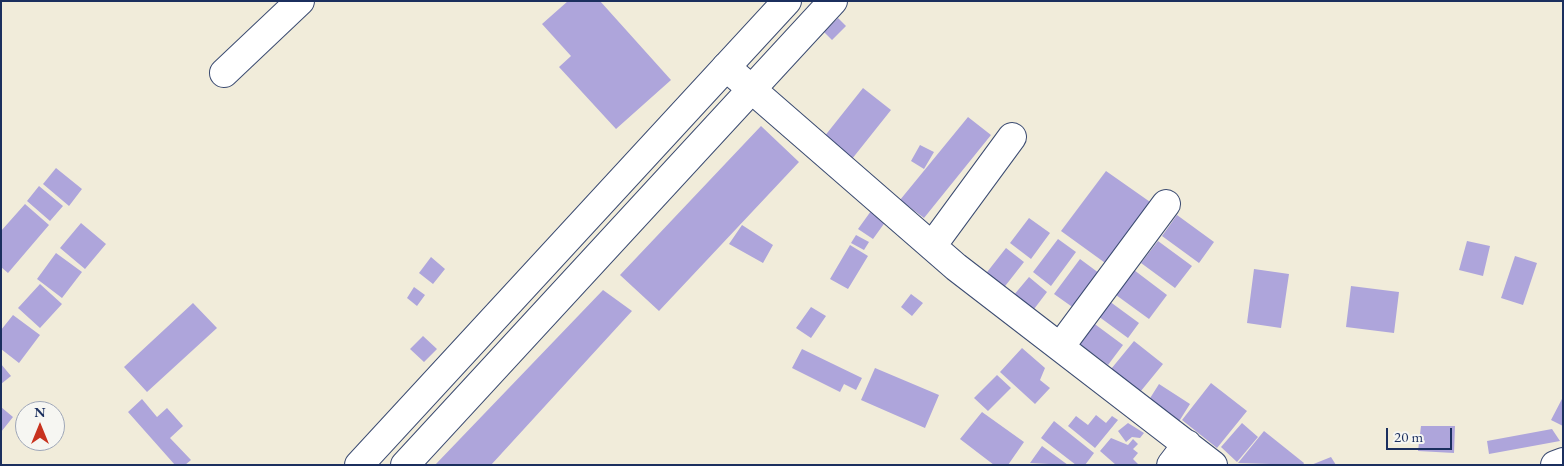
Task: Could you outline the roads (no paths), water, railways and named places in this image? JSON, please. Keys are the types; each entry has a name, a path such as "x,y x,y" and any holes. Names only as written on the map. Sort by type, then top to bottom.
{"main road":[{"path":"224,73 300,1"},
{"path":"359,465 787,1"},
{"path":"405,465 833,1"},
{"path":"726,67 932,246 1060,347 1179,454 1214,465"},
{"path":"932,246 1012,137"},
{"path":"1060,347 1166,204"},
{"path":"1555,465 1563,462"}]}
